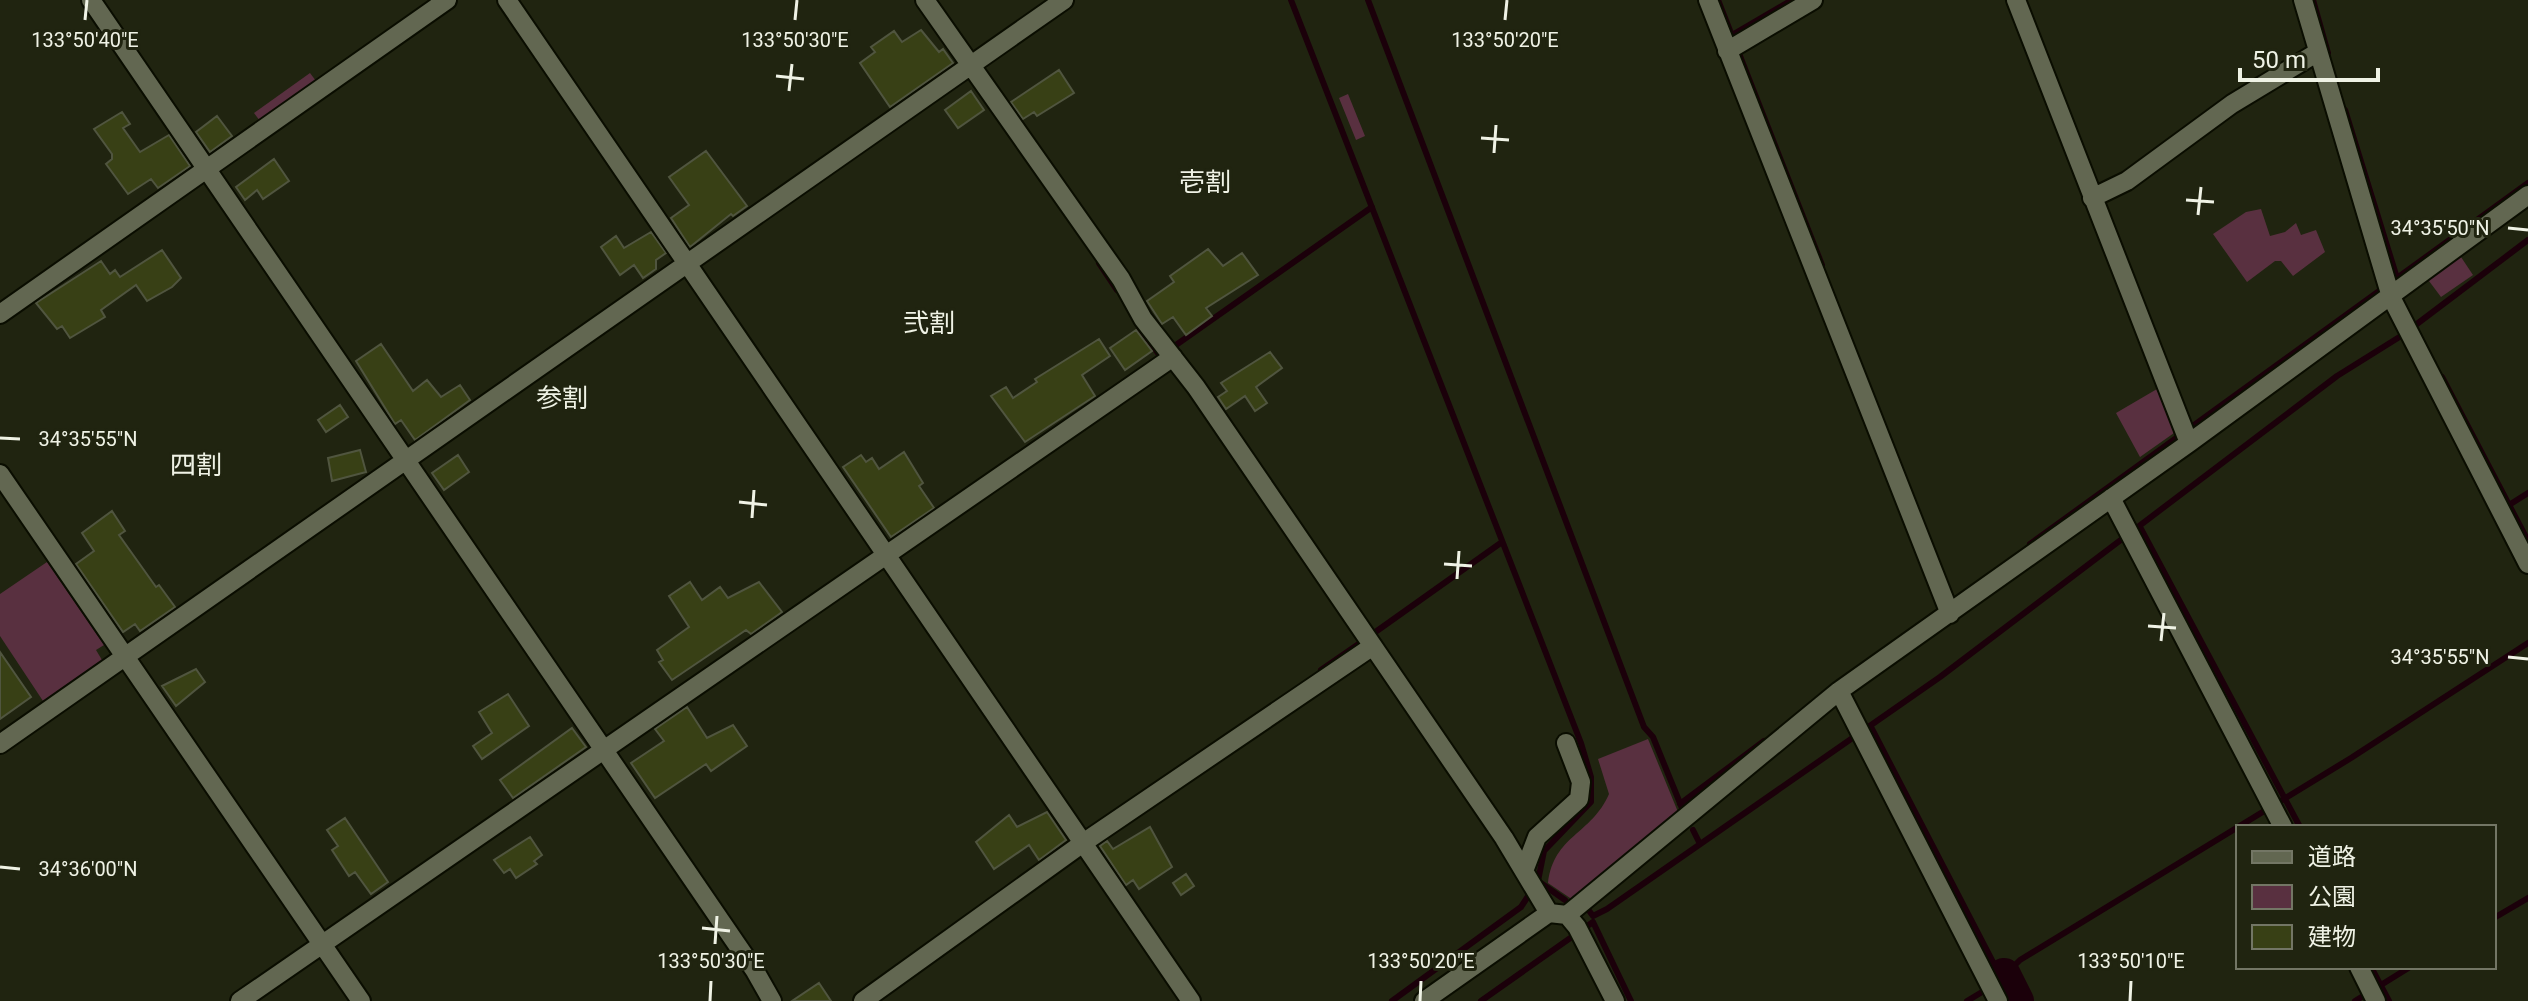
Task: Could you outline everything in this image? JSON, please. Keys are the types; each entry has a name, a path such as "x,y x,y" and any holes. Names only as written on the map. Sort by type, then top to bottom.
{"street":[{"path":"91,0 203,171 604,749 772,1001"},
{"path":"0,314 447,0"},
{"path":"507,0 687,259 1191,1001"},
{"path":"925,0 1166,362 1530,881 1569,923 1615,1001"},
{"path":"0,744 687,259 971,67 1064,0"},
{"path":"1708,0 1733,47 1947,609"},
{"path":"1733,47 1813,0"},
{"path":"2016,0 2186,437"},
{"path":"2303,0 2389,289 2406,332 2528,564"},
{"path":"2092,198 2127,181 2232,104 2318,52"},
{"path":"1424,1001 1569,923 1839,691 1947,609 2111,498 2186,437 2389,289 2528,195"},
{"path":"240,1001 1166,362"},
{"path":"0,474 318,947 361,1001"},
{"path":"2111,498 2282,825"},
{"path":"863,1001 1083,843 1368,649"},
{"path":"1839,691 1994,992"},
{"path":"1530,881 1537,837 1579,799 1581,782 1566,743"},
{"path":"2360,969 2374,996"}],"green space":[{"path":"310,73 316,81 260,121 254,113"},
{"path":"1348,94 1365,136 1356,140 1339,98"},
{"path":"2261,209 2270,236 2285,232 2296,223 2301,235 2316,230 2325,252 2293,276 2281,261 2275,261 2247,282 2213,234 2246,212"},
{"path":"2459,254 2473,275 2441,297 2426,277"},
{"path":"2157,389 2174,433 2140,457 2116,413"},
{"path":"47,562 104,645 96,650 102,660 43,701 0,636 0,594"},
{"path":"1648,739 1678,812 1573,900 1548,883 1558,855 1593,818 1609,794 1598,759"}],"building":[{"path":"921,30 939,52 943,49 953,63 890,107 860,63 875,52 871,47 894,31 902,42"},
{"path":"1059,70 1074,93 1037,116 1034,112 1023,119 1011,102"},
{"path":"971,91 984,110 958,128 945,110"},
{"path":"122,112 130,124 123,128 140,152 169,135 190,166 158,188 151,179 128,194 106,164 112,159 112,154 94,129"},
{"path":"217,116 232,136 210,152 196,132"},
{"path":"706,151 747,206 733,216 731,214 690,247 671,218 689,205 669,177"},
{"path":"274,159 289,181 263,199 257,190 245,200 236,187"},
{"path":"651,232 666,253 656,260 656,269 643,278 634,265 620,275 601,247 616,236 624,248"},
{"path":"1208,249 1223,266 1242,253 1258,275 1206,308 1212,316 1186,335 1173,317 1162,324 1147,301 1174,282 1170,276"},
{"path":"162,250 181,278 172,287 147,301 136,285 101,310 105,317 70,338 62,326 57,329 36,303 101,261 110,274 115,270 120,277"},
{"path":"1136,330 1152,351 1125,370 1110,348"},
{"path":"1099,339 1110,356 1082,375 1095,396 1025,442 991,396 1006,387 1013,398 1037,382 1035,379"},
{"path":"381,344 413,391 427,380 441,397 460,385 470,400 415,440 401,420 395,424 356,361"},
{"path":"1270,352 1282,368 1256,387 1267,403 1255,411 1245,396 1226,409 1218,397 1227,391 1221,383"},
{"path":"340,405 348,417 326,432 318,420"},
{"path":"360,450 366,472 332,481 328,458"},
{"path":"904,452 923,483 919,486 934,508 891,537 843,467 861,455 866,462 872,458 879,469"},
{"path":"458,455 469,472 444,490 432,473"},
{"path":"112,511 125,531 119,535 156,587 159,585 175,607 140,631 135,624 123,632 76,564 94,551 82,533"},
{"path":"690,582 702,600 720,587 728,598 759,582 782,612 751,634 746,630 672,680 659,662 663,660 657,650 689,627 669,596"},
{"path":"0,652 31,697 0,719"},
{"path":"196,669 205,682 176,706 162,686"},
{"path":"508,694 529,726 482,759 473,746 492,733 479,712"},
{"path":"687,707 707,738 733,725 747,746 711,771 706,764 655,798 631,763 664,741 655,729"},
{"path":"572,728 586,747 513,798 500,780"},
{"path":"1047,812 1066,840 1039,860 1029,845 994,869 976,842 1009,815 1017,827"},
{"path":"345,818 388,882 371,894 355,872 349,876 332,850 338,846 327,830"},
{"path":"1150,827 1172,867 1139,889 1133,880 1126,885 1100,846 1107,841 1113,849"},
{"path":"530,837 542,855 534,861 537,864 516,878 510,869 504,873 494,860"},
{"path":"1186,874 1194,886 1181,895 1173,883"},
{"path":"819,983 831,1001 792,1001"}],"waterway":[{"path":"1291,0 1581,743 1591,777 1591,802 1544,851 1538,881 1521,907 1392,1001"},
{"path":"1368,0 1644,727 1653,737 1682,808"},
{"path":"1718,0 1822,265"},
{"path":"1732,35 1792,0"},
{"path":"2313,0 2328,53"},
{"path":"2345,110 2397,278"},
{"path":"2030,544 2528,183"},
{"path":"1176,345 1372,207"},
{"path":"1590,912 1593,916 1607,909 1940,677 2337,376 2401,336 2528,240"},
{"path":"1099,263 1117,290"},
{"path":"1139,327 1163,360"},
{"path":"2442,377 2528,541"},
{"path":"2509,505 2528,493"},
{"path":"2140,527 2299,825"},
{"path":"1374,633 1502,542"},
{"path":"1321,670 1363,641"},
{"path":"2241,825 2528,643"},
{"path":"1871,727 1996,968 2004,975"},
{"path":"1680,804 1764,741"},
{"path":"1967,1001 1997,983 2020,960 2236,828"},
{"path":"1693,830 1699,842"},
{"path":"1538,881 1565,900"},
{"path":"2496,917 2528,898"},
{"path":"1593,922 1631,1001"},
{"path":"1481,1001 1593,922"},
{"path":"2372,969 2389,1001"},
{"path":"2355,1001 2407,969"},
{"path":"2004,975 2017,1001"}],"district":[{"name":"壱割","path":"1205,182"},
{"name":"弐割","path":"929,323"},
{"name":"参割","path":"562,398"},
{"name":"四割","path":"196,465"}]}
